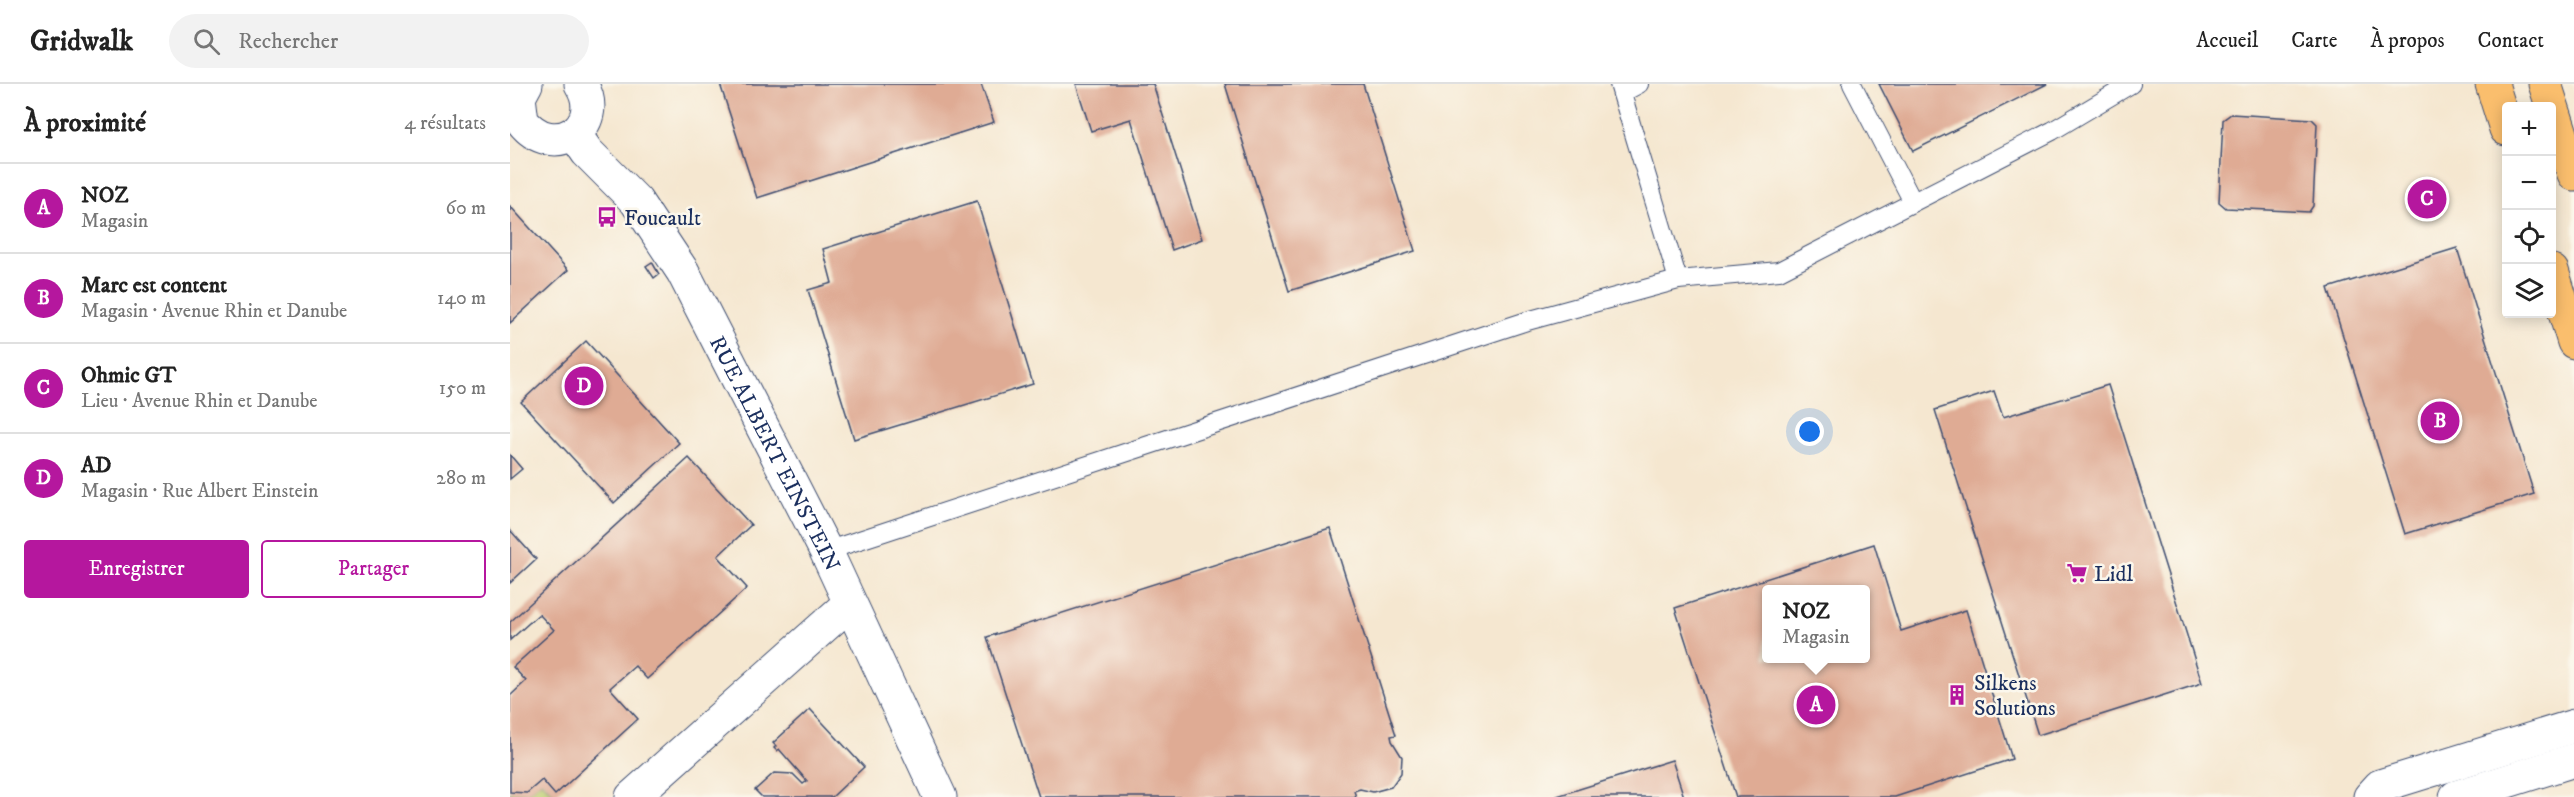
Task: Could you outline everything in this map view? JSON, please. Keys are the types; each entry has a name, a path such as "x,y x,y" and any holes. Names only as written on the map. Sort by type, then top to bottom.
{"main road":[{"path":"2492,84 2502,116"},
{"path":"2546,84 2574,174"},
{"path":"2556,284 2574,342"}],"street":[{"path":"518,92 522,121 530,130 552,140 564,139 582,125 589,104 581,84"},
{"name":"RUE ALBERT EINSTEIN","path":"574,133 587,152 636,201 678,263 826,551 940,797"},
{"path":"632,797 849,604"},
{"path":"2370,797 2380,786 2574,726"},
{"path":"2456,797 2574,760"}],"lane":[{"path":"1639,84 1621,88 1678,280"},
{"path":"1852,84 1913,202"},
{"path":"826,551 1527,321 1678,280 1779,271 2052,131 2131,84"}],"green space":[{"path":"541,781 557,797 510,797 510,792 527,793"}],"building":[{"path":"720,84 981,84 994,122 757,198"},
{"path":"1076,84 1153,84 1202,239 1172,250 1131,119 1091,131"},
{"path":"1225,84 1363,84 1415,251 1289,291"},
{"path":"1879,84 2047,84 1913,151"},
{"path":"2231,114 2312,119 2317,124 2313,206 2309,212 2226,208 2219,202 2223,120"},
{"path":"2435,181 2444,209 2419,217 2410,189"},
{"path":"977,201 1033,384 854,439 808,290 832,283 823,249"},
{"path":"510,206 568,270 510,323"},
{"path":"2457,248 2534,494 2405,534 2328,288"},
{"path":"652,262 659,274 654,278 646,266"},
{"path":"586,341 679,443 614,503 521,402"},
{"name":"Lidl","path":"2108,385 2202,683 2038,735 1935,410 1994,391 2003,417"},
{"path":"510,455 522,469 510,479"},
{"path":"689,458 751,525 718,556 747,588 647,679 635,666 610,688 638,719 555,795 542,780 527,793 510,792 510,696 526,681 513,667 554,630 539,614 510,640 510,622"},
{"path":"1330,528 1396,735 1391,736 1392,741 1402,757 1401,773 1391,787 1373,792 1360,789 1354,791 1356,797 1039,797 987,637"},
{"path":"510,530 536,559 510,583"},
{"path":"1874,544 1901,631 1966,610 2012,759 1895,797 1736,797 1675,608"},
{"path":"810,709 864,767 832,797 762,797 755,790 774,773 793,774 803,784 807,781 779,749 777,751 774,748 776,746 773,743"},
{"path":"1672,760 1684,797 1557,797 1557,796"}],"place":[{"name":"Ohmic GT","path":"2427,199"},
{"name":"Foucault","path":"607,217"},
{"name":"AD","path":"584,386"},
{"name":"Marc est content","path":"2440,421"},
{"name":"Lidl","path":"2077,573"},
{"name":"Silkens Solutions","path":"1957,695"},
{"name":"NOZ","path":"1816,705"}]}
